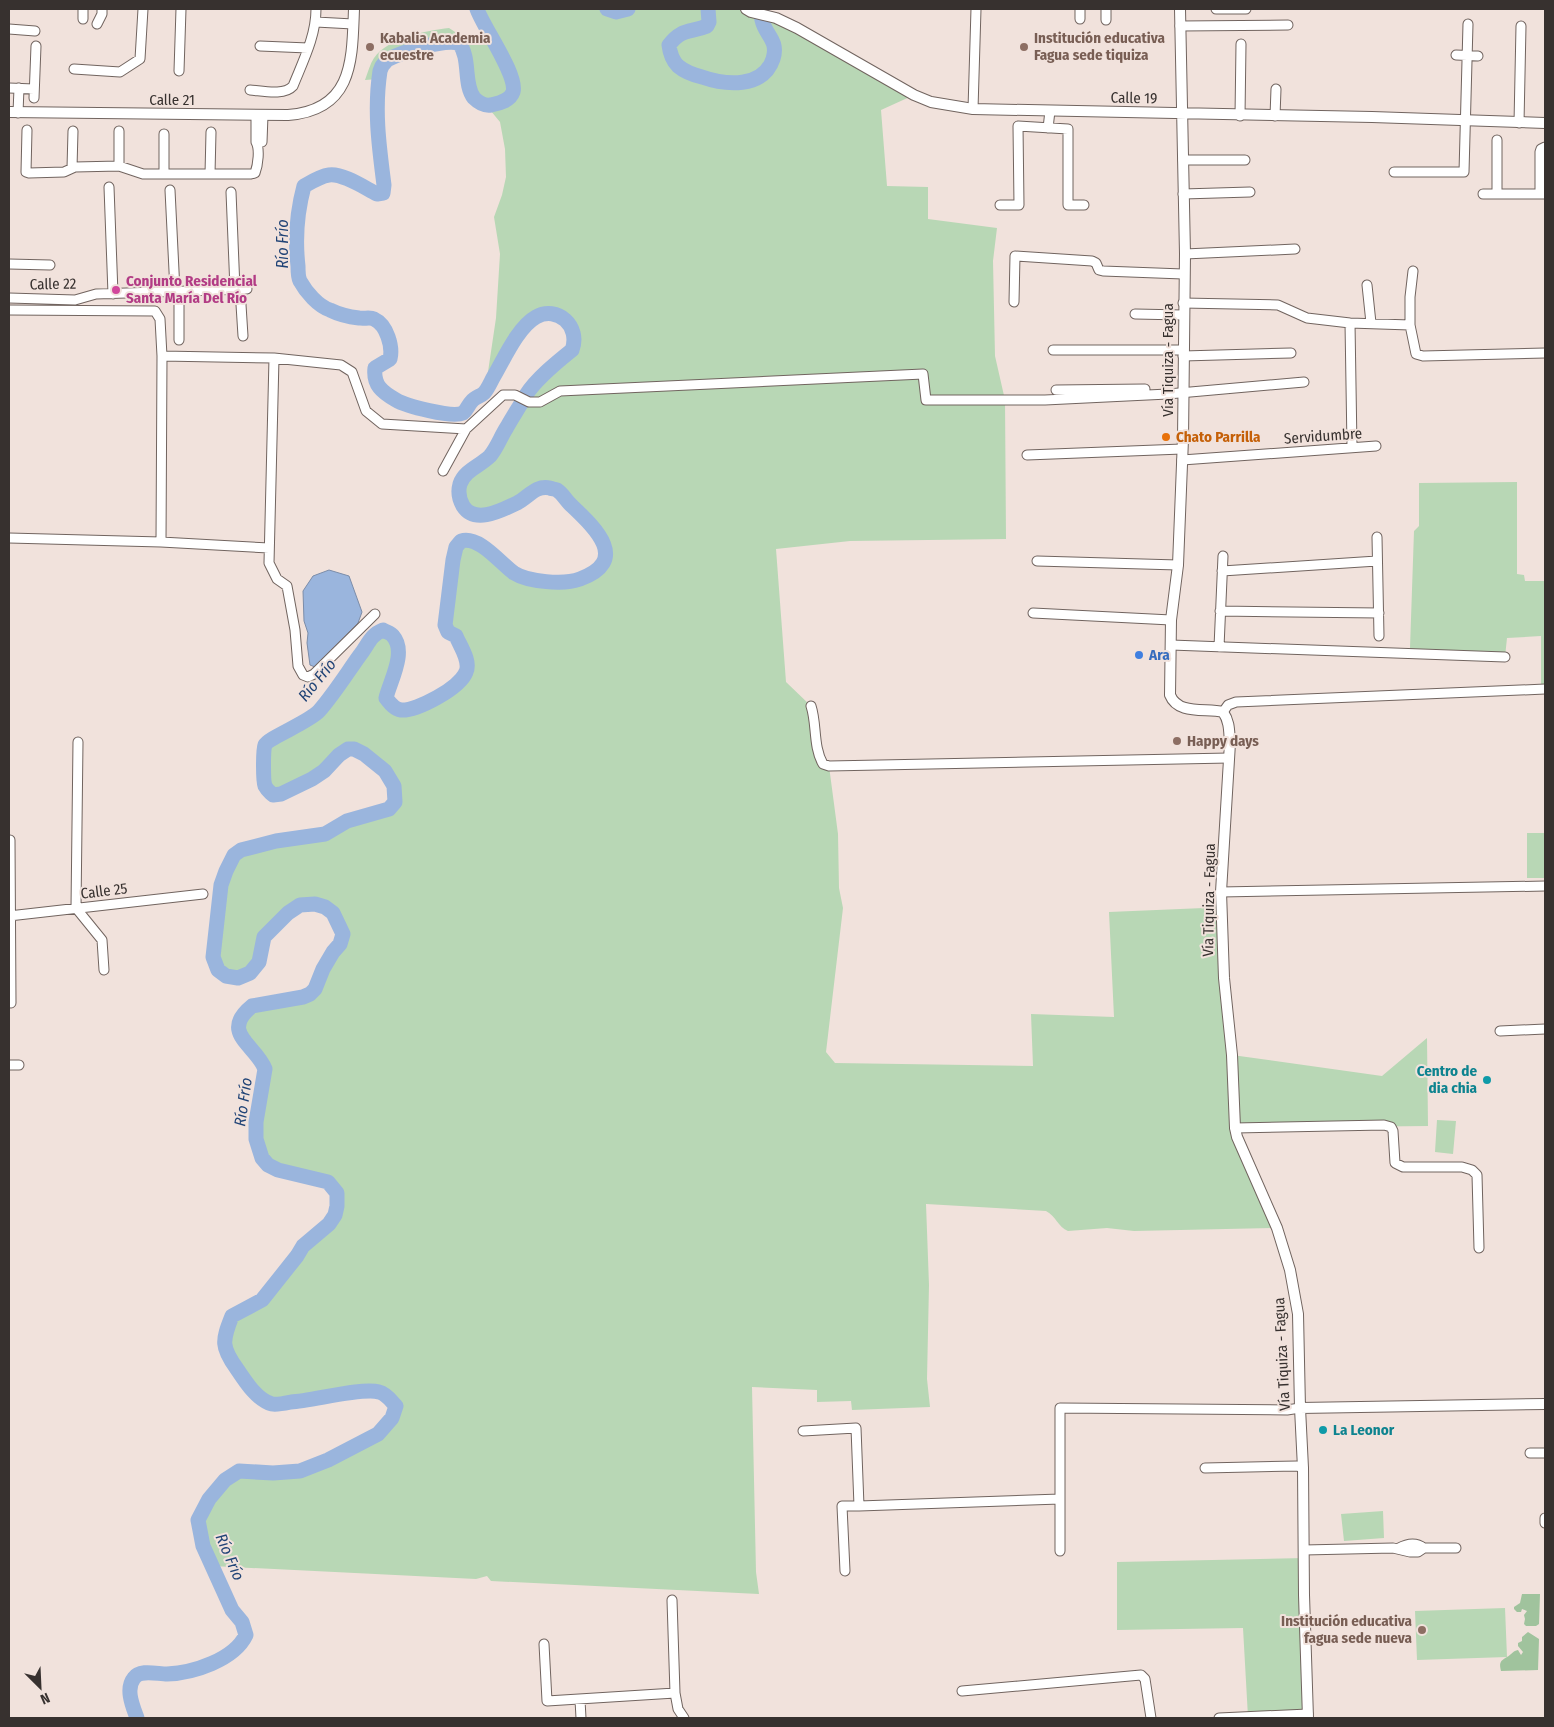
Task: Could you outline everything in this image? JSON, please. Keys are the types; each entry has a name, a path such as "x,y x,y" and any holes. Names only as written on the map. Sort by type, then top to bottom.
{"street":[{"path":"83,9 83,19"},
{"path":"97,24 102,14 102,9"},
{"path":"74,69 120,72 140,59 143,9"},
{"path":"179,70 181,9"},
{"path":"250,90 284,92 293,86 316,22 316,9"},
{"path":"316,22 353,24 354,9"},
{"path":"973,109 976,9"},
{"path":"1080,9 1080,19"},
{"path":"1106,9 1106,20"},
{"name":"Vía Tiquiza - Fagua","path":"1180,9 1184,254 1183,391 1178,565 1171,620 1170,695 1172,701 1177,706 1223,712 1229,725 1229,758 1221,892 1224,978 1232,1055 1235,1128 1237,1137 1277,1228 1290,1270 1298,1314 1300,1408 1304,1468 1308,1716"},
{"path":"1216,9 1246,9"},
{"name":"Calle 19","path":"749,10 776,18 797,28 914,95 931,102 973,109 1545,123"},
{"name":"Calle 21","path":"13,112 299,114 321,106 332,98 341,87 348,74 352,59 353,24"},
{"path":"1394,172 1464,172 1468,24"},
{"path":"1180,26 1288,25"},
{"path":"1518,123 1521,26"},
{"path":"9,29 35,31"},
{"path":"1240,116 1241,44"},
{"path":"9,88 19,88 34,93 36,46"},
{"path":"260,46 308,48"},
{"path":"1456,55 1478,56"},
{"path":"13,112 19,88"},
{"path":"1275,116 1276,89"},
{"path":"1048,128 1050,111"},
{"path":"27,130 26,172 64,172 75,166 119,166 143,174 251,174 257,168 258,145 262,143 260,115"},
{"path":"1000,205 1019,205 1018,126 1068,130 1068,205 1084,205"},
{"path":"72,168 73,131"},
{"path":"119,131 119,166"},
{"path":"210,174 211,132"},
{"path":"164,134 164,174"},
{"path":"1497,140 1497,194"},
{"path":"1483,194 1543,194 1540,152 1545,147"},
{"path":"1182,160 1245,160"},
{"path":"109,187 113,294"},
{"path":"170,190 179,340"},
{"path":"231,192 241,289 243,336"},
{"path":"1183,194 1250,192"},
{"path":"1184,254 1295,249"},
{"path":"1014,302 1014,256 1092,261 1096,263 1099,270 1103,271 1183,274"},
{"path":"9,264 50,265"},
{"path":"1413,271 1410,297 1410,325 1416,354 1423,356 1545,353"},
{"path":"1367,286 1371,324"},
{"name":"Calle 22","path":"9,298 75,300 96,294 241,289"},
{"path":"1183,303 1278,305 1307,318 1350,323 1410,325"},
{"path":"9,310 154,311 160,320 162,356 161,542"},
{"path":"1135,314 1183,315"},
{"path":"1350,323 1352,447"},
{"path":"1054,350 1291,353"},
{"path":"162,356 274,358 342,365 352,372 366,411 382,424 466,429"},
{"path":"274,358 268,563 277,579 287,586 295,630 298,666 303,675 308,677 314,674 375,614"},
{"path":"443,471 466,429 503,395 515,395 529,402 540,402 560,391 923,374 926,400 1045,400 1304,382"},
{"path":"1056,390 1183,391"},
{"name":"Servidumbre","path":"1026,455 1182,454 1376,446"},
{"path":"1377,537 1379,636"},
{"path":"9,538 161,542 269,548"},
{"path":"1219,647 1223,556"},
{"path":"1037,561 1178,565"},
{"path":"1222,571 1377,561"},
{"path":"1220,611 1379,613"},
{"path":"1033,613 1171,620"},
{"path":"1171,645 1506,657"},
{"path":"1223,712 1228,705 1236,702 1545,689"},
{"path":"811,706 814,715 819,758 823,764 830,766 1229,758"},
{"path":"78,742 76,908 102,940 104,970"},
{"path":"10,840 11,1003"},
{"path":"1221,892 1545,886"},
{"name":"Calle 25","path":"10,916 203,894"},
{"path":"1500,1031 1545,1029"},
{"path":"9,1065 18,1065"},
{"path":"1235,1128 1391,1127 1395,1163 1403,1166 1462,1166 1472,1170 1477,1175 1479,1248"},
{"path":"1060,1551 1060,1408 1287,1410 1300,1408 1545,1404"},
{"path":"803,1431 856,1428 860,1506"},
{"path":"1530,1453 1545,1453"},
{"path":"1205,1468 1297,1466 1304,1468"},
{"path":"845,1571 842,1506 1060,1499"},
{"path":"1304,1550 1400,1548 1410,1552 1418,1552 1424,1548 1456,1548"},
{"path":"672,1600 675,1693 678,1708 684,1718"},
{"path":"544,1644 547,1701 675,1693"},
{"path":"962,1691 1141,1675 1145,1679 1151,1718"},
{"path":"580,1700 581,1718"},
{"path":"1219,1718 1308,1716"}],"green space":[{"path":"477,9 746,9 776,18 914,95 881,110 887,186 928,187 928,219 997,228 993,261 995,356 1005,400 1006,539 850,541 776,549 786,682 811,706 819,758 829,766 838,834 839,888 843,908 826,1052 835,1063 1033,1066 1031,1014 1114,1017 1109,912 1222,906 1232,1055 1382,1076 1427,1038 1428,1126 1235,1128 1277,1228 1134,1231 1107,1228 1068,1231 1046,1211 926,1204 929,1285 927,1379 930,1407 852,1410 851,1401 817,1402 817,1390 752,1387 756,1572 759,1594 491,1581 487,1576 476,1579 212,1566 203,1546 199,1520 209,1499 225,1480 239,1471 273,1473 300,1471 328,1460 378,1434 392,1418 396,1407 384,1394 371,1391 272,1404 261,1399 252,1390 228,1355 225,1344 226,1332 232,1316 262,1300 303,1246 329,1224 335,1215 337,1206 337,1193 328,1182 278,1170 268,1165 262,1158 256,1139 256,1122 265,1069 261,1061 243,1039 239,1031 239,1024 243,1015 252,1006 303,997 310,994 315,989 323,969 333,952 340,944 343,934 333,913 325,907 315,904 300,905 288,913 264,937 259,962 250,973 238,978 226,976 218,970 213,957 221,885 234,855 241,850 276,841 325,834 347,821 389,809 395,802 394,786 385,771 355,749 348,749 339,755 324,771 312,779 281,794 273,795 264,783 265,745 273,738 307,720 319,711 370,641 383,630 393,636 398,650 396,667 386,698 392,706 401,710 417,707 456,685 466,672 467,663 456,636 448,632 445,625 453,560 456,547 461,541 468,540 482,546 520,576 546,582 565,582 580,579 595,571 603,563 606,553 597,533 561,493 556,490 540,488 511,506 481,515 474,515 468,512 460,498 459,487 465,475 490,456 530,389 547,370 572,349 573,330 569,323 554,315 536,317 521,330 485,392 496,318 500,254 494,217 506,177 505,149 500,122 486,105 479,103 472,96 469,89 465,57 459,43 444,43 387,60 382,66 379,79 365,80 374,58 389,45 408,36 449,28 472,43 484,25"},
{"path":"1517,482 1517,574 1524,575 1525,581 1545,581 1545,689 1541,689 1541,636 1507,638 1505,657 1420,655 1410,648 1414,531 1419,526 1419,483"},
{"path":"1527,833 1545,833 1545,878 1527,878"},
{"path":"1437,1120 1456,1121 1453,1154 1435,1152"},
{"path":"1383,1511 1384,1538 1344,1541 1341,1514"},
{"path":"1305,1558 1308,1714 1248,1717 1243,1628 1117,1630 1117,1562"},
{"path":"1522,1594 1540,1594 1539,1624 1536,1626 1526,1626 1524,1624 1524,1615 1527,1611 1522,1609 1521,1612 1517,1612 1514,1609 1520,1603"},
{"path":"1505,1608 1507,1657 1417,1660 1415,1611"},
{"path":"1528,1632 1539,1639 1538,1670 1501,1671 1500,1664 1503,1660 1518,1650 1521,1655 1523,1652 1518,1643 1522,1641 1522,1637"}],"water":[{"path":"329,570 349,576 362,612 358,623 315,667 310,665 307,643 308,633 304,621 303,591 313,576"}],"waterway":[{"name":"Río Frío","path":"137,1718 130,1693 131,1682 137,1675 144,1673 177,1673 212,1664 232,1652 246,1635 242,1622 232,1610 203,1546 198,1520 209,1499 225,1480 239,1471 273,1473 300,1471 328,1460 378,1434 392,1418 396,1406 384,1394 371,1391 272,1404 261,1399 252,1390 228,1355 225,1344 226,1332 232,1316 262,1300 303,1246 329,1224 335,1215 337,1206 337,1193 328,1182 278,1170 268,1165 262,1158 256,1139 256,1122 265,1069 261,1061 243,1039 239,1031 239,1024 243,1015 252,1006 303,997 310,994 315,989 323,969 333,952 340,944 343,934 333,913 325,907 315,904 300,905 288,913 264,937 259,962 250,973 238,978 226,976 218,970 213,957 221,885 234,855 241,850 276,841 325,834 347,821 389,809 395,802 394,786 385,771 364,754 354,749 348,749 339,755 324,771 312,779 281,794 273,795 264,783 265,745 273,738 307,720 319,711 370,641 383,630 393,636 398,650 396,667 386,698 392,706 401,710 417,707 456,685 466,672 467,663 456,636 448,632 445,625 453,560 456,547 461,541 468,540 482,546 520,576 546,582 565,582 580,579 595,571 603,563 606,553 597,533 561,493 556,490 540,488 511,506 481,515 474,515 468,512 463,506 459,495 462,479 490,456 530,389 547,371 572,350 573,333 565,320 559,316 544,314 529,322 512,344 484,393 473,400 463,413 440,413 401,402 383,391 377,383 375,368 390,359 391,354 386,331 379,322 372,318 348,316 326,308 309,294 299,278 297,226 304,186 316,179 335,175 341,176 377,194 383,193 384,185 377,100 380,71 387,60 402,53 433,45 452,42 459,43 465,56 469,86 474,98 482,104 491,105 504,101 512,95 513,84 510,74 477,9"},
{"name":"Río Frío","path":"607,9 616,12 628,9"},
{"name":"Río Frío","path":"708,9 709,22 707,26 682,33 678,36 669,45 671,54 676,64 687,72 711,80 732,83 752,80 761,76 768,69 773,59 773,42 764,25 762,9"}],"place":[{"name":"Kabalia Academia ecuestre","path":"370,47"},
{"name":"Institución educativa Fagua sede tiquiza","path":"1024,47"},
{"name":"Conjunto Residencial Santa María Del Río","path":"116,290"},
{"name":"Chato Parrilla","path":"1166,437"},
{"name":"Ara","path":"1139,655"},
{"name":"Happy days","path":"1177,741"},
{"name":"Centro de dia chia","path":"1487,1080"},
{"name":"La Leonor","path":"1323,1430"},
{"name":"Institución educativa fagua sede nueva","path":"1422,1630"}]}
